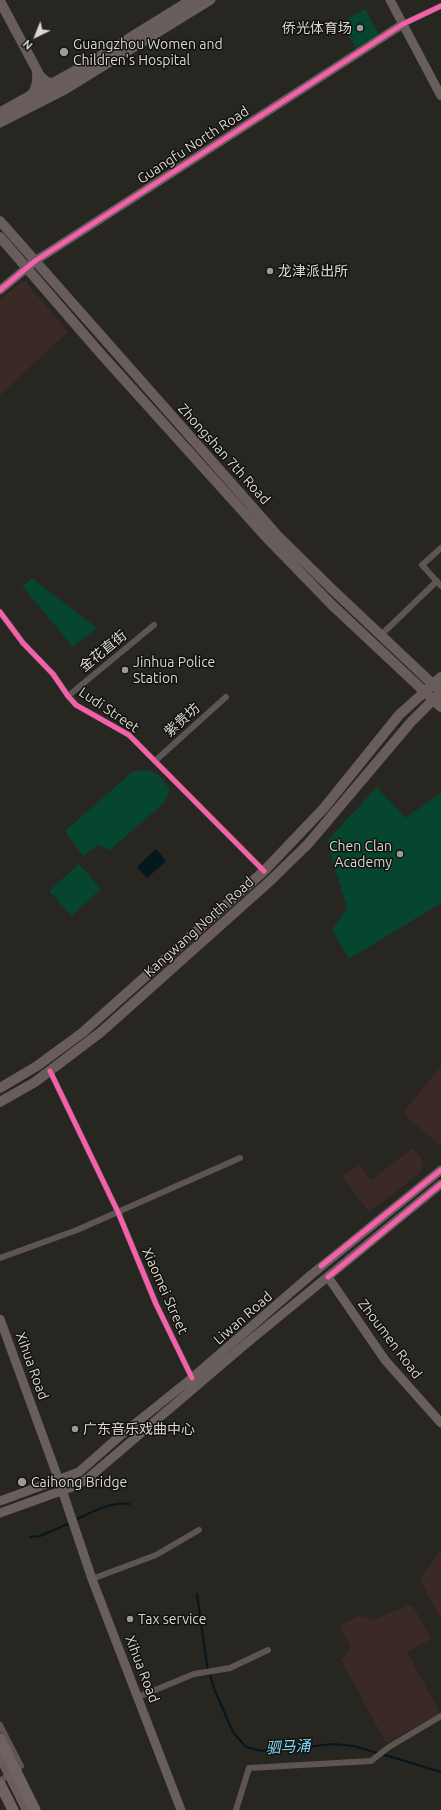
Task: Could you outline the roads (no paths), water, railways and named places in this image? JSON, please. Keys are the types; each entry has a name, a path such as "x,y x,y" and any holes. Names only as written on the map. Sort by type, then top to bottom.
{"highway":[{"path":"0,1739 35,1810"},
{"path":"0,1782 13,1810"}],"main road":[{"path":"1,117 190,0"},
{"path":"1,117 69,81 201,0"},
{"path":"1,117 65,90 211,0"},
{"path":"390,0 441,96"},
{"path":"0,1 36,71 48,83 58,84 69,81"},
{"name":"Guangfu North Road","path":"0,290 35,261 403,24"},
{"path":"1,117 30,97 37,85 36,71"},
{"name":"Zhongshan 7th Road","path":"0,221 278,536 380,636 432,684 439,694 441,707"},
{"name":"Zhongshan 7th Road","path":"0,237 269,541 332,605 424,691 439,694"},
{"name":"Kangwang North Road","path":"0,1088 37,1066 82,1033 264,871 314,820 385,730 424,691 441,677"},
{"name":"Kangwang North Road","path":"0,1102 25,1088 50,1071 101,1032 275,877 308,844 411,722 439,694"},
{"name":"Liwan Road","path":"0,1501 79,1472 121,1435 192,1378 322,1266 441,1170"},
{"name":"Liwan Road","path":"0,1513 86,1480 441,1184"},
{"name":"Zhoumen Road","path":"328,1277 385,1360 441,1423"},
{"name":"Xihua Road","path":"0,1319 59,1479 77,1538 92,1579 181,1810"},
{"path":"79,1472 86,1480"},
{"path":"0,1756 27,1810"},
{"path":"0,1767 21,1810"}],"street":[{"path":"403,24 441,6"},
{"path":"380,636 439,584 422,565 441,548"},
{"name":"Ludi Street","path":"0,612 23,643 53,674 68,696 83,709 129,735 264,871"},
{"name":"金花直街","path":"68,696 154,625"},
{"name":"紫贵坊","path":"155,761 226,697"},
{"name":"Xiaomei Street","path":"50,1071 118,1212 156,1304 192,1378"},
{"path":"0,1258 77,1230 240,1158"},
{"name":"Zhoumen Road","path":"322,1266 328,1277"},
{"path":"92,1579 156,1555 199,1530"},
{"path":"138,1697 194,1674 230,1668 268,1650"},
{"path":"236,1810 249,1768 371,1761 389,1747 441,1716"},
{"path":"0,1725 21,1766 0,1782"}],"water":[{"path":"156,849 166,861 147,878 137,867"}],"waterway":[{"name":"驷马涌","path":"75,1520 108,1506 122,1503 129,1504"},
{"name":"驷马涌","path":"30,1537 40,1536 70,1523"},
{"name":"驷马涌","path":"197,1594 207,1665 215,1691 233,1732 246,1747 269,1751 333,1744 354,1746 377,1753"},
{"name":"驷马涌","path":"382,1754 441,1772"}],"place":[{"name":"侨光体育场","path":"360,28"},
{"name":"Guangzhou Women and Children's Hospital","path":"64,52"},
{"name":"龙津派出所","path":"270,271"},
{"name":"Jinhua Police Station","path":"125,670"},
{"name":"Chen Clan Academy","path":"400,854"},
{"name":"广东音乐戏曲中心","path":"75,1429"},
{"name":"Caihong Bridge","path":"22,1482"},
{"name":"Tax service","path":"130,1619"}]}
